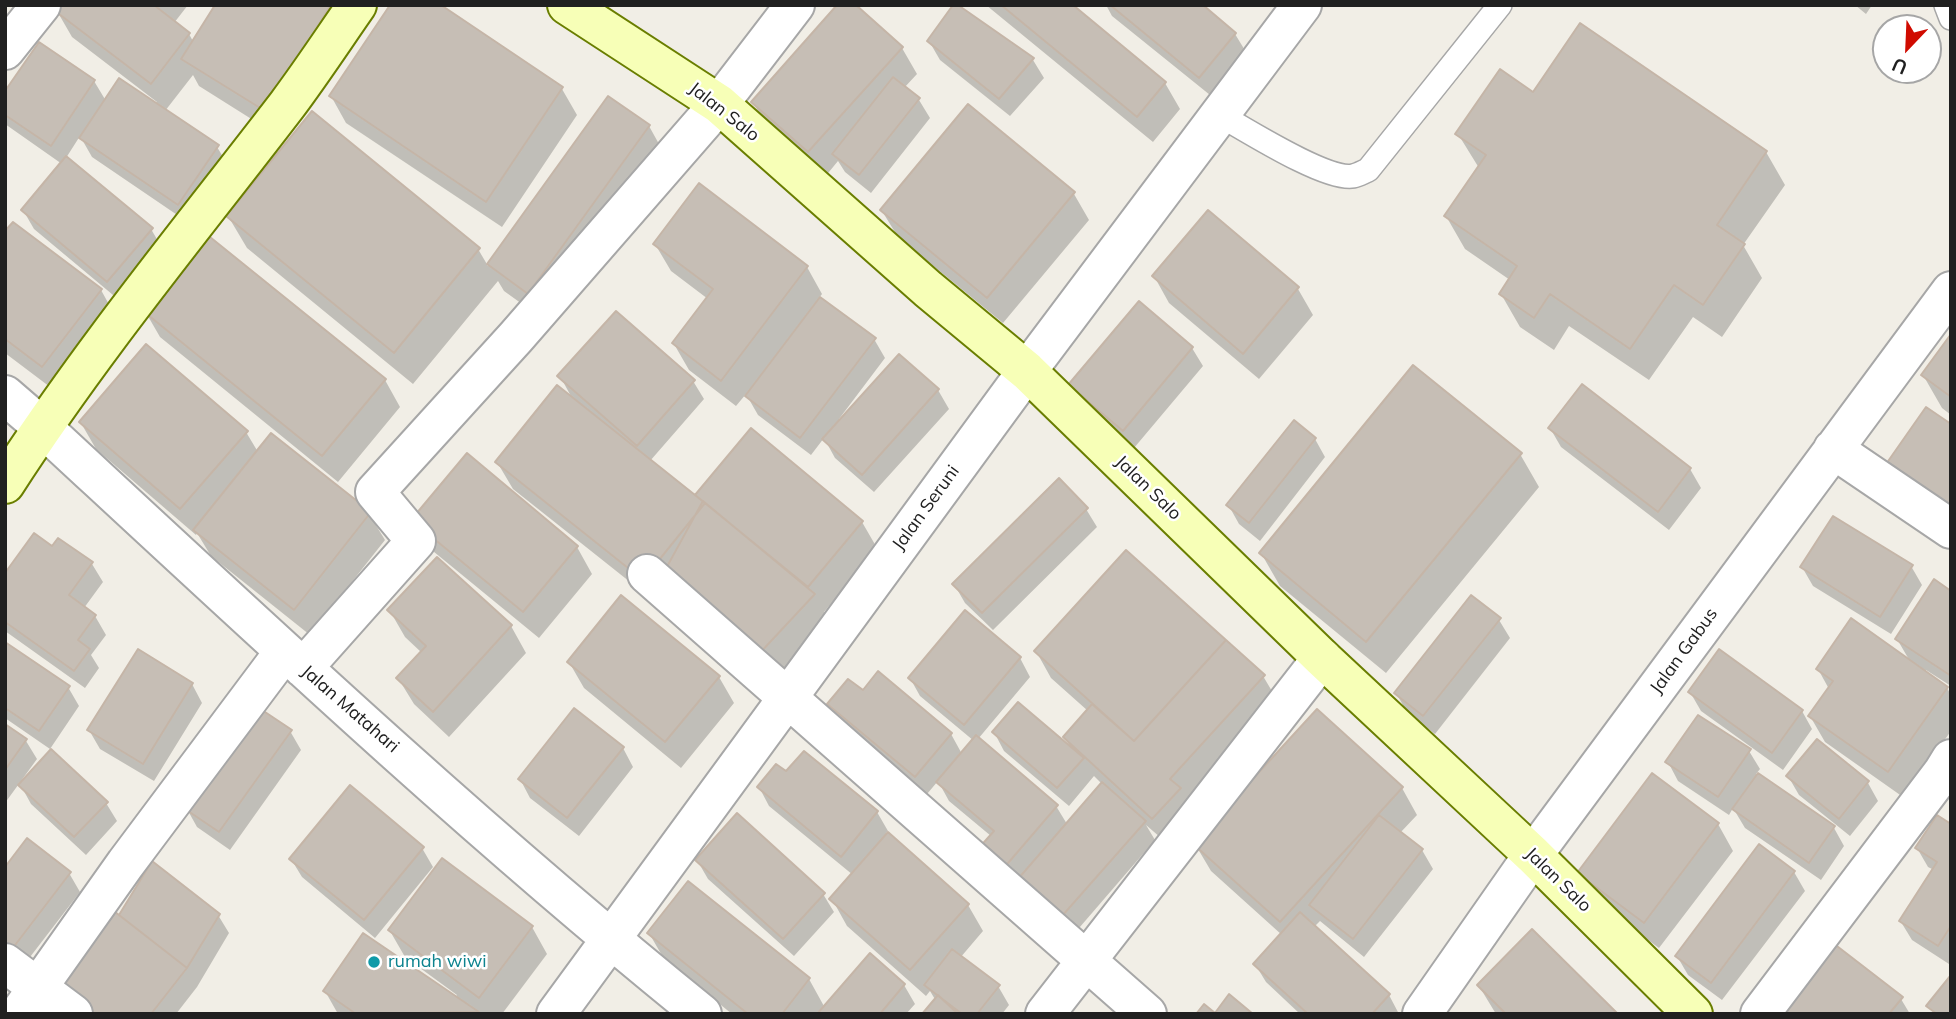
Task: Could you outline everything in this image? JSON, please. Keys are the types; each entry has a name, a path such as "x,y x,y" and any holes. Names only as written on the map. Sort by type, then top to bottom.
{"street":[{"path":"5,50 41,5"},
{"path":"5,484 42,427 127,309 288,103 357,5"},
{"name":"Jalan Salo","path":"567,5 719,104 928,289 1027,371 1322,657 1533,855 1693,1014"},
{"path":"28,1001 134,852 294,660 416,541 375,492 516,337 719,104 795,5"},
{"name":"Jalan Seruni","path":"556,1014 788,700 900,542 1302,5"},
{"name":"Jalan Gabus","path":"1422,1014 1533,855 1951,291"},
{"name":"Jalan Matahari","path":"5,395 294,660 610,940 702,1014"},
{"path":"1833,449 1951,529"},
{"path":"647,574 1147,1014"},
{"path":"1045,1014 1322,657"},
{"path":"1760,1014 1951,759"},
{"path":"5,963 28,1001 73,1014"}],"lane":[{"path":"1218,114 1312,166 1351,176 1368,170 1500,5"},
{"path":"1946,5 1951,18"}],"building":[{"path":"59,5 154,5 190,33 151,84 55,11"},
{"path":"215,5 331,5 265,111 181,59"},
{"path":"390,5 441,5 563,87 486,202 329,96"},
{"path":"837,5 856,5 903,47 808,152 751,102"},
{"path":"953,5 958,5 1034,58 999,99 927,41"},
{"path":"1001,5 1073,5 1166,82 1137,117"},
{"path":"1110,5 1203,5 1236,33 1199,78"},
{"path":"1580,23 1767,151 1717,225 1745,244 1703,305 1674,285 1630,349 1550,294 1534,318 1499,294 1517,266 1444,216 1486,155 1455,134 1500,69 1533,92"},
{"path":"39,42 95,80 51,146 5,115 5,91"},
{"path":"893,77 920,98 859,175 832,154"},
{"path":"119,78 219,145 178,205 79,138"},
{"path":"608,96 650,125 528,294 487,264"},
{"path":"968,104 1075,192 987,298 880,210"},
{"path":"312,111 480,248 394,353 226,216"},
{"path":"66,156 153,228 107,282 21,210"},
{"path":"699,183 808,266 721,381 672,343 713,289 653,244"},
{"path":"1208,210 1299,287 1243,354 1152,276"},
{"path":"13,222 102,289 42,367 5,339 5,231"},
{"path":"205,233 386,379 322,456 143,311"},
{"path":"820,297 876,338 800,438 745,396"},
{"path":"1139,301 1193,347 1123,431 1068,385"},
{"path":"616,311 695,380 637,446 557,376"},
{"path":"1951,334 1951,397 1921,375"},
{"path":"146,344 248,431 180,509 79,422"},
{"path":"899,354 939,389 862,475 822,439"},
{"path":"1413,365 1522,453 1366,642 1259,553"},
{"path":"1582,384 1691,468 1658,512 1548,428"},
{"path":"557,385 705,503 643,580 495,462"},
{"path":"1926,407 1951,424 1951,512 1884,467"},
{"path":"1294,420 1316,438 1249,523 1226,505"},
{"path":"751,428 863,521 808,587 695,495"},
{"path":"271,433 371,512 294,610 193,530"},
{"path":"467,453 578,546 523,612 411,520"},
{"path":"1059,478 1088,508 982,613 952,584"},
{"path":"703,501 815,594 758,655 664,572"},
{"path":"1833,516 1913,565 1880,617 1800,567"},
{"path":"34,533 52,546 58,538 93,562 69,595 96,615 78,640 90,649 74,671 5,622 5,573"},
{"path":"1126,550 1226,640 1134,741 1034,651"},
{"path":"437,557 512,625 433,712 396,678 426,646 387,610"},
{"path":"1934,579 1951,591 1951,676 1895,639"},
{"path":"621,595 720,676 665,742 567,662"},
{"path":"1471,595 1501,618 1423,716 1394,693"},
{"path":"965,610 1021,657 964,725 908,678"},
{"path":"1851,618 1948,687 1888,772 1808,716 1833,681 1816,669"},
{"path":"1226,640 1265,675 1170,779 1181,788 1152,819 1063,737 1092,704 1134,741"},
{"path":"5,642 70,686 39,731 5,708"},
{"path":"138,649 193,683 143,764 87,730"},
{"path":"1719,649 1803,710 1772,753 1688,692"},
{"path":"878,671 952,733 915,777 827,704 848,679 863,690"},
{"path":"1018,702 1084,758 1057,788 992,732"},
{"path":"256,706 292,730 219,832 185,809"},
{"path":"574,708 624,747 567,818 518,779"},
{"path":"1317,709 1403,787 1280,922 1193,844"},
{"path":"1698,715 1751,749 1718,797 1665,762"},
{"path":"5,724 27,739 5,770"},
{"path":"976,735 1058,805 1003,869 978,849 994,831 936,782"},
{"path":"1817,739 1869,781 1839,819 1786,776"},
{"path":"51,749 108,802 74,837 18,785"},
{"path":"804,751 878,811 841,857 757,787 776,764 786,771"},
{"path":"1652,773 1719,823 1644,923 1577,873"},
{"path":"1758,773 1835,826 1809,863 1732,809"},
{"path":"1102,782 1146,821 1055,924 1011,887"},
{"path":"350,785 424,847 364,920 289,859"},
{"path":"737,813 825,893 783,939 695,860"},
{"path":"1379,815 1423,849 1353,939 1309,905"},
{"path":"1937,815 1951,824 1951,926 1938,946 1899,921 1937,862 1915,848"},
{"path":"888,832 969,904 910,970 829,899"},
{"path":"27,838 71,872 6,957 5,867"},
{"path":"1759,844 1795,871 1711,983 1675,956"},
{"path":"442,858 533,926 479,998 388,930"},
{"path":"152,861 220,914 187,968 119,915"},
{"path":"688,881 810,978 782,1014 748,1014 647,933"},
{"path":"110,908 187,968 151,1014 95,1014 53,981"},
{"path":"1300,912 1390,994 1372,1014 1308,1014 1253,964"},
{"path":"1532,929 1618,1014 1506,1014 1477,985"},
{"name":"rumah wiwi","path":"363,933 479,1012 356,1014 323,991"},
{"path":"1833,943 1903,997 1889,1014 1777,1014"},
{"path":"952,949 1000,985 977,1014 962,1014 924,985"},
{"path":"870,953 905,984 880,1014 817,1014"},
{"path":"1951,975 1951,1014 1937,1014 1926,1006"},
{"path":"1229,994 1253,1014 1196,1014 1204,1004 1215,1013"},
{"path":"938,995 958,1014 922,1014"}],"place":[{"name":"rumah wiwi","path":"374,962"}]}
